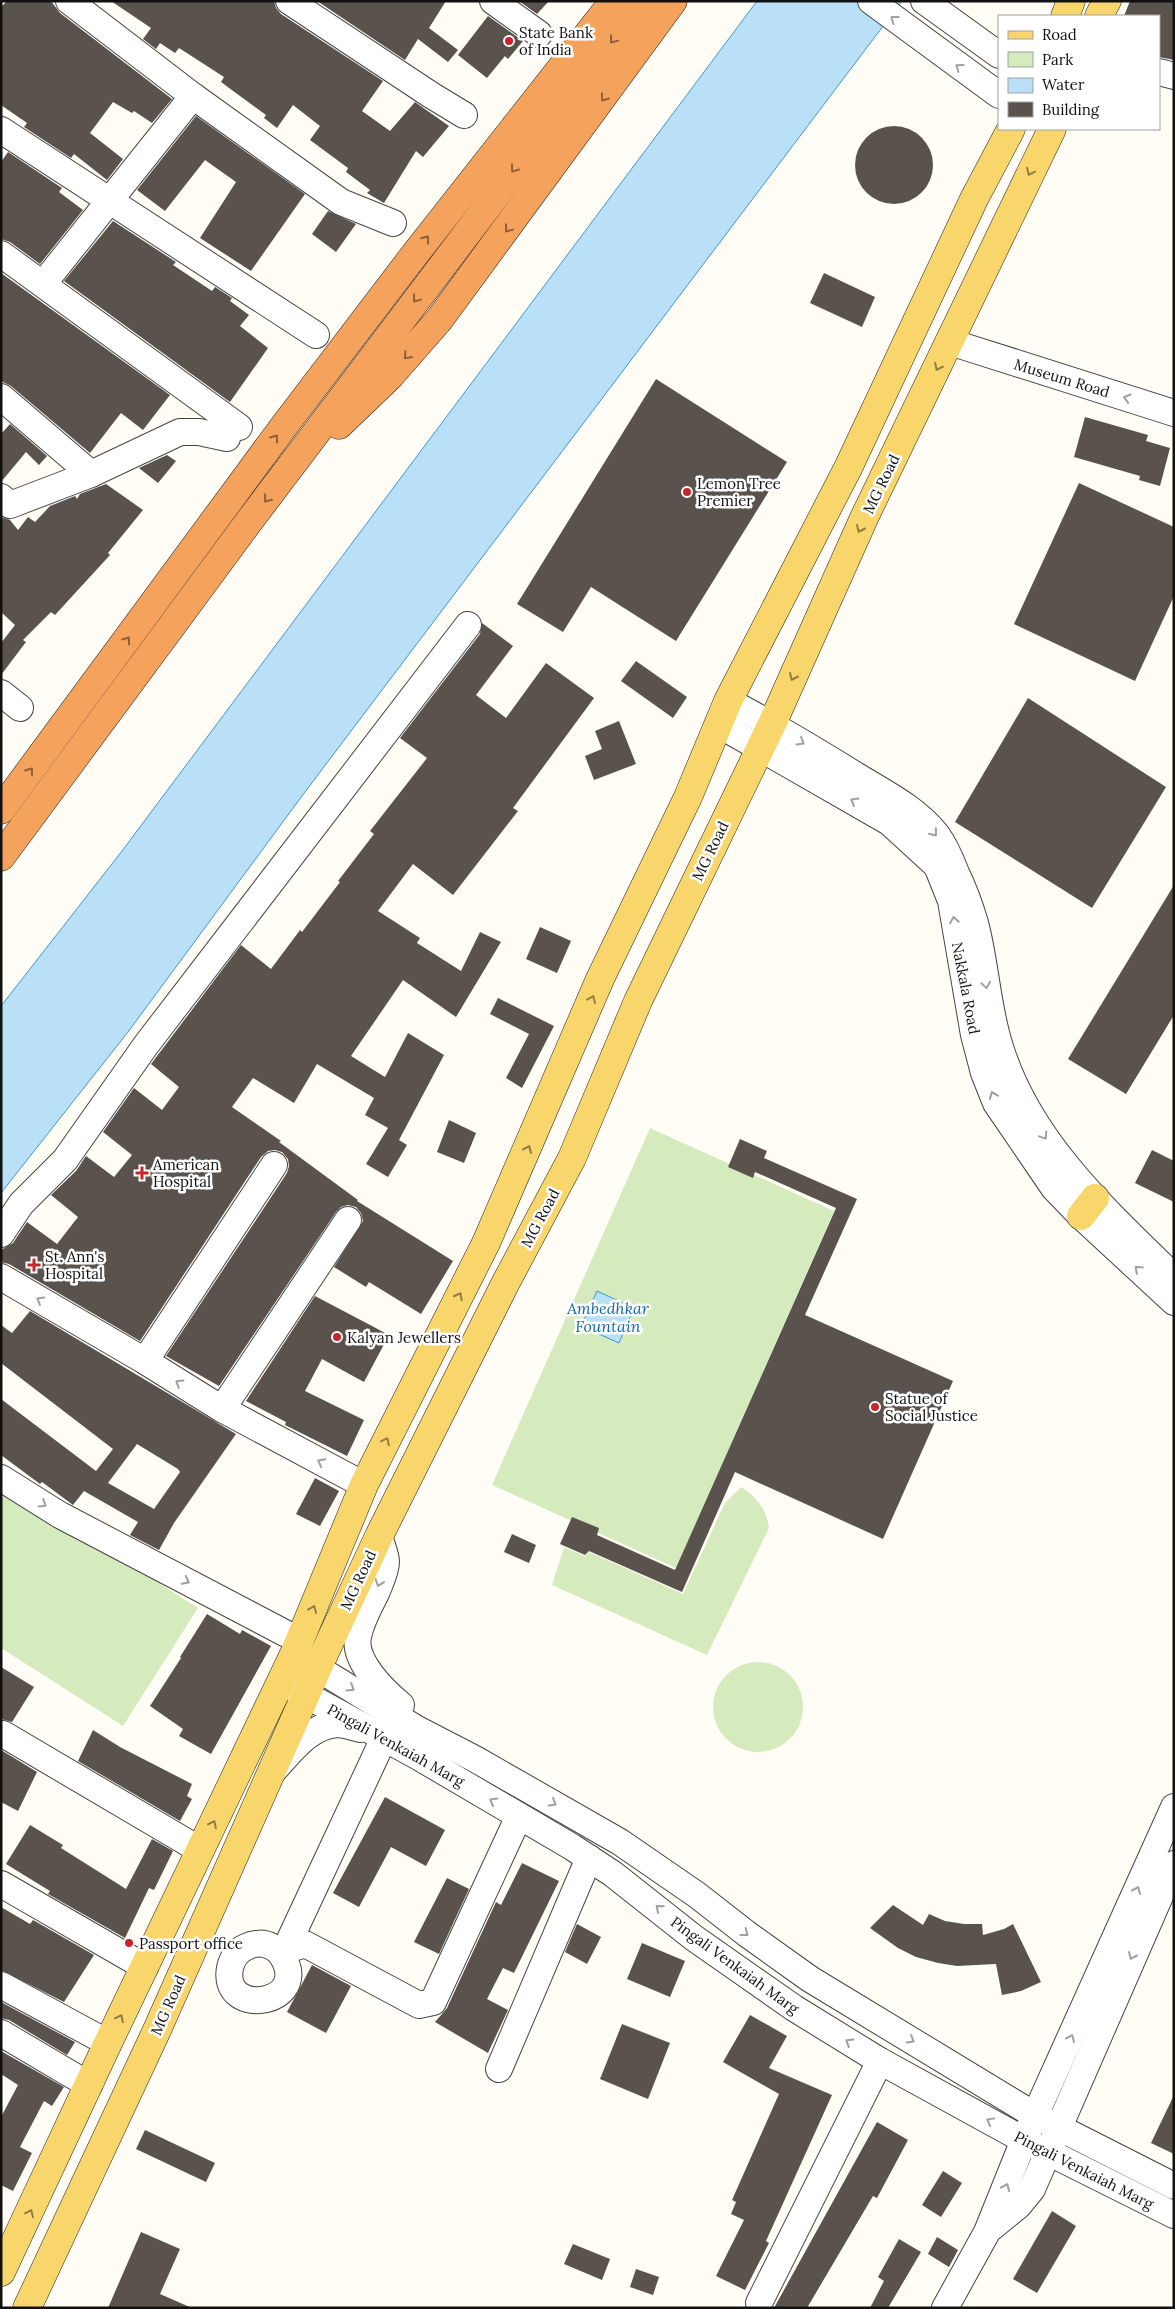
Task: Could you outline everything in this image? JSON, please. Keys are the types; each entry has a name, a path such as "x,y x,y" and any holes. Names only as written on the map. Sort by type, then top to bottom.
{"highway":[{"path":"1,810 296,411 415,254 614,1"},
{"path":"1,858 247,524 642,1"},
{"path":"283,478 389,377 438,320 673,1"}],"main road":[{"path":"1064,15 1071,1"},
{"path":"1100,15 1107,1"},
{"name":"MG Road","path":"27,2308 157,2030 306,1695 304,1654 364,1485 486,1243 600,979 688,797 723,712 850,466 974,198 1010,130"},
{"name":"MG Road","path":"1,2272 10,2235 89,2085 281,1681 304,1654 379,1536 505,1284 572,1158 638,1001 766,736 864,518 1052,130"}],"street":[{"path":"69,1 193,96 341,202 393,223"},
{"path":"289,1 431,96 464,115"},
{"path":"493,1 539,34"},
{"path":"871,1 917,37 998,94"},
{"path":"930,6 998,54"},
{"path":"1160,72 1174,76"},
{"path":"43,284 193,96"},
{"path":"5,140 109,202 316,336"},
{"path":"1,254 43,284 233,432 180,432 91,474 4,506"},
{"name":"Museum Road","path":"950,342 1174,413"},
{"path":"1,398 91,474"},
{"path":"1,1234 21,1204 65,1160 146,1044 468,625"},
{"name":"Nakkala Road","path":"723,712 766,736 897,801 920,816 937,836 964,891 975,923 989,1006 998,1040 1021,1101 1088,1207 1174,1302"},
{"path":"145,1361 274,1165"},
{"name":"Nakkala Road","path":"1088,1207 1174,1277"},
{"path":"222,1409 348,1220"},
{"path":"1,1277 145,1361 222,1409 364,1485"},
{"name":"Pingali Venkaiah Marg","path":"1,1478 60,1515 304,1654 417,1729 475,1759 620,1842 810,1979 1047,2122 1174,2186"},
{"path":"379,1536 386,1562 376,1591 362,1621 357,1639 362,1657 371,1676 386,1693 401,1705 417,1729"},
{"name":"Pingali Venkaiah Marg","path":"281,1681 520,1816 589,1858 653,1903 694,1938 794,2008 880,2061 1024,2140 1174,2215"},
{"path":"270,1774 306,1736 317,1730 335,1724 379,1736 282,1949 305,1944 419,2005 433,2002 520,1816"},
{"path":"4,1734 200,1850"},
{"path":"987,2232 1018,2206 1032,2189 1048,2151 1047,2122 1174,1807"},
{"path":"499,2070 589,1858"},
{"path":"945,2308 987,2232 1024,2140 1047,2122 1174,1864"},
{"path":"1,1884 145,1967"},
{"path":"694,1938 718,1912"},
{"path":"1,1985 108,2043"},
{"path":"1,2032 89,2085"},
{"path":"759,2303 880,2061"}],"green space":[{"path":"650,1128 834,1211 676,1568 492,1485"},
{"path":"1,1482 198,1608 123,1726 1,1648"},
{"path":"741,1487 760,1504 766,1515 769,1528 707,1655 552,1585 564,1547 585,1556 589,1552 683,1594 725,1503"},
{"path":"749,1662 767,1662 783,1669 796,1682 803,1698 803,1716 796,1732 783,1745 767,1752 749,1752 733,1745 720,1732 713,1716 713,1698 720,1682 733,1669"}],"water":[{"path":"757,1 902,1 302,796 128,1032 1,1193 1,1006 122,851"},
{"name":"Ambedhkar Fountain","path":"597,1291 634,1308 619,1343 581,1326"}],"building":[{"path":"7,1 51,1 60,13 172,99 152,123 134,111 132,113 113,102 90,133 123,159 107,180 74,154 71,158 24,127 27,123 1,105 1,7"},
{"path":"111,1 274,1 276,8 281,14 383,81 362,111 390,131 415,102 449,126 423,157 416,151 384,203 367,193 370,190 346,172 348,168 310,140 320,126 293,105 277,128 264,118 266,115 221,82 224,77 179,48 175,53 160,43 156,49 143,39 151,28"},
{"path":"317,1 446,1 429,28 458,50 448,62 418,39 405,60"},
{"path":"519,1 549,1 537,14"},
{"path":"1130,1 1174,1 1174,60 1160,57 1160,15 1124,15"},
{"path":"488,16 523,41 508,59 505,56 487,78 458,55"},
{"path":"196,116 305,194 251,271 200,238 236,182 205,160 165,211 137,190"},
{"path":"894,126 909,129 926,143 930,150 933,165 930,180 916,197 909,201 894,204 879,201 862,187 858,180 855,165 858,150 872,133 879,129"},
{"path":"8,152 62,188 59,192 83,210 40,264 10,242 1,239 1,162"},
{"path":"328,211 356,224 336,252 312,234"},
{"path":"113,221 176,262 173,265 212,291 215,287 232,298 230,301 249,315 240,326 268,348 230,402 64,281"},
{"path":"1,273 170,395 143,430 121,413 90,453 11,386 1,381"},
{"path":"824,273 875,297 862,327 810,303"},
{"path":"656,379 787,462 676,641 591,587 563,632 517,604"},
{"path":"1085,417 1148,435 1146,441 1170,448 1160,486 1139,480 1140,476 1074,457"},
{"path":"10,424 47,456 39,465 26,452 1,482 1,434"},
{"path":"167,455 176,461 158,483 139,468"},
{"path":"1079,483 1174,527 1174,596 1135,681 1014,624"},
{"path":"106,484 143,510 108,553 110,555 55,615 51,612 23,640 26,642 1,675 1,643 15,625 1,612 1,517 10,520 18,530 28,517 35,522 50,506 75,496 77,499 80,494"},
{"path":"482,623 513,646 476,695 506,718 546,663 594,698 513,808 518,811 453,895 413,864 378,911 420,938 417,943 461,971 480,932 501,942 456,1017 403,980 351,1056 385,1077 408,1033 444,1055 399,1140 407,1145 388,1177 366,1164 388,1128 365,1115 374,1098 317,1064 294,1103 253,1078 232,1107 281,1141 279,1142 357,1201 453,1261 421,1314 369,1282 366,1287 334,1267 363,1221 361,1213 356,1207 348,1205 341,1207 219,1386 166,1356 287,1173 288,1159 282,1152 268,1151 261,1157 140,1341 9,1264 1,1262 1,1250 13,1243 27,1222 57,1244 78,1217 51,1195 76,1171 86,1156 114,1177 132,1155 103,1132 134,1088 162,1110 179,1087 151,1064 241,945 271,969 300,930 302,932 340,882 338,881 374,834 370,831 427,758 400,738 480,634"},
{"path":"636,661 687,697 673,718 621,681"},
{"path":"1028,698 1166,787 1092,908 955,822"},
{"path":"619,721 636,764 594,780 585,756 602,749 595,731"},
{"path":"1174,885 1174,1015 1126,1094 1068,1059"},
{"path":"540,927 571,941 557,973 526,959"},
{"path":"498,998 554,1026 522,1088 506,1078 529,1034 490,1014"},
{"path":"449,1120 476,1133 464,1163 437,1152"},
{"path":"740,1139 767,1151 764,1158 857,1199 805,1315 953,1381 883,1539 735,1472 682,1592 589,1551 585,1555 560,1544 572,1517 599,1528 597,1535 675,1570 836,1208 755,1172 753,1178 728,1167"},
{"path":"1152,1150 1174,1161 1174,1202 1135,1183"},
{"path":"315,1296 389,1335 364,1382 322,1359 305,1391 364,1420 347,1456 285,1425 286,1422 246,1401"},
{"path":"30,1311 236,1434 174,1523 159,1550 130,1535 138,1522 84,1491 73,1505 42,1482 40,1484 1,1455 1,1399 96,1471 113,1449 1,1363 1,1325 12,1333","holes":["137,1444 180,1472 154,1509 108,1483"]},
{"path":"315,1478 339,1491 320,1526 296,1514"},
{"path":"512,1534 536,1545 529,1563 504,1552"},
{"path":"207,1614 240,1634 242,1630 271,1646 211,1754 179,1736 183,1729 150,1706"},
{"path":"1,1667 34,1687 12,1722 1,1719"},
{"path":"93,1730 120,1747 192,1784 187,1796 192,1799 180,1821 78,1761"},
{"path":"1,1750 37,1772 18,1811 1,1802"},
{"path":"385,1797 445,1830 426,1866 391,1847 359,1907 333,1893"},
{"path":"30,1825 63,1845 61,1848 126,1889 152,1839 173,1851 154,1890 149,1888 125,1938 48,1894 50,1891 6,1864"},
{"path":"522,1863 559,1881 514,1973 503,1968 487,1999 508,2010 488,2053 435,2022 447,2008 496,1902 501,1905"},
{"path":"447,1878 469,1889 439,1954 414,1942"},
{"path":"893,1905 923,1925 929,1914 945,1921 982,1924 983,1935 1004,1929 1013,1924 1041,1982 1021,1991 1002,1995 996,1964 957,1966 938,1963 916,1957 898,1948 870,1928"},
{"path":"1,1907 30,1924 33,1920 94,1955 64,2002 1,1970"},
{"path":"577,1924 601,1937 587,1964 565,1952"},
{"path":"642,1943 685,1961 670,1997 627,1979"},
{"path":"312,1965 351,1986 326,2033 287,2012"},
{"path":"1,2002 75,2042 67,2055 9,2020 1,2018"},
{"path":"750,2015 787,2036 769,2068 832,2095 766,2241 769,2243 745,2290 716,2276 744,2220 731,2214 736,2202 732,2200 779,2094 723,2062"},
{"path":"622,2024 670,2043 648,2099 600,2079"},
{"path":"1,2051 64,2087 52,2106 44,2101 20,2147 32,2153 13,2191 1,2185 1,2117 18,2085 1,2074"},
{"path":"1174,2095 1174,2154 1151,2143"},
{"path":"877,2122 908,2140 877,2198 873,2196 807,2308 774,2308"},
{"path":"145,2130 215,2163 206,2182 136,2149"},
{"path":"943,2171 962,2183 941,2217 922,2205"},
{"path":"1052,2211 1076,2226 1037,2293 1013,2279"},
{"path":"141,2232 180,2249 160,2294 192,2308 108,2308"},
{"path":"937,2237 958,2250 949,2267 928,2254"},
{"path":"899,2239 921,2252 888,2308 870,2308 884,2281 878,2277"},
{"path":"573,2244 610,2259 602,2280 564,2264"},
{"path":"636,2269 659,2277 653,2295 630,2287"}],"place":[{"name":"State Bank of India","path":"509,41"},
{"name":"Lemon Tree Premier","path":"687,492"},
{"name":"American Hospital","path":"142,1173"},
{"name":"St. Ann's Hospital","path":"34,1265"},
{"name":"Kalyan Jewellers","path":"337,1337"},
{"name":"Statue of Social Justice","path":"875,1407"},
{"name":"Passport office","path":"129,1943"}]}
